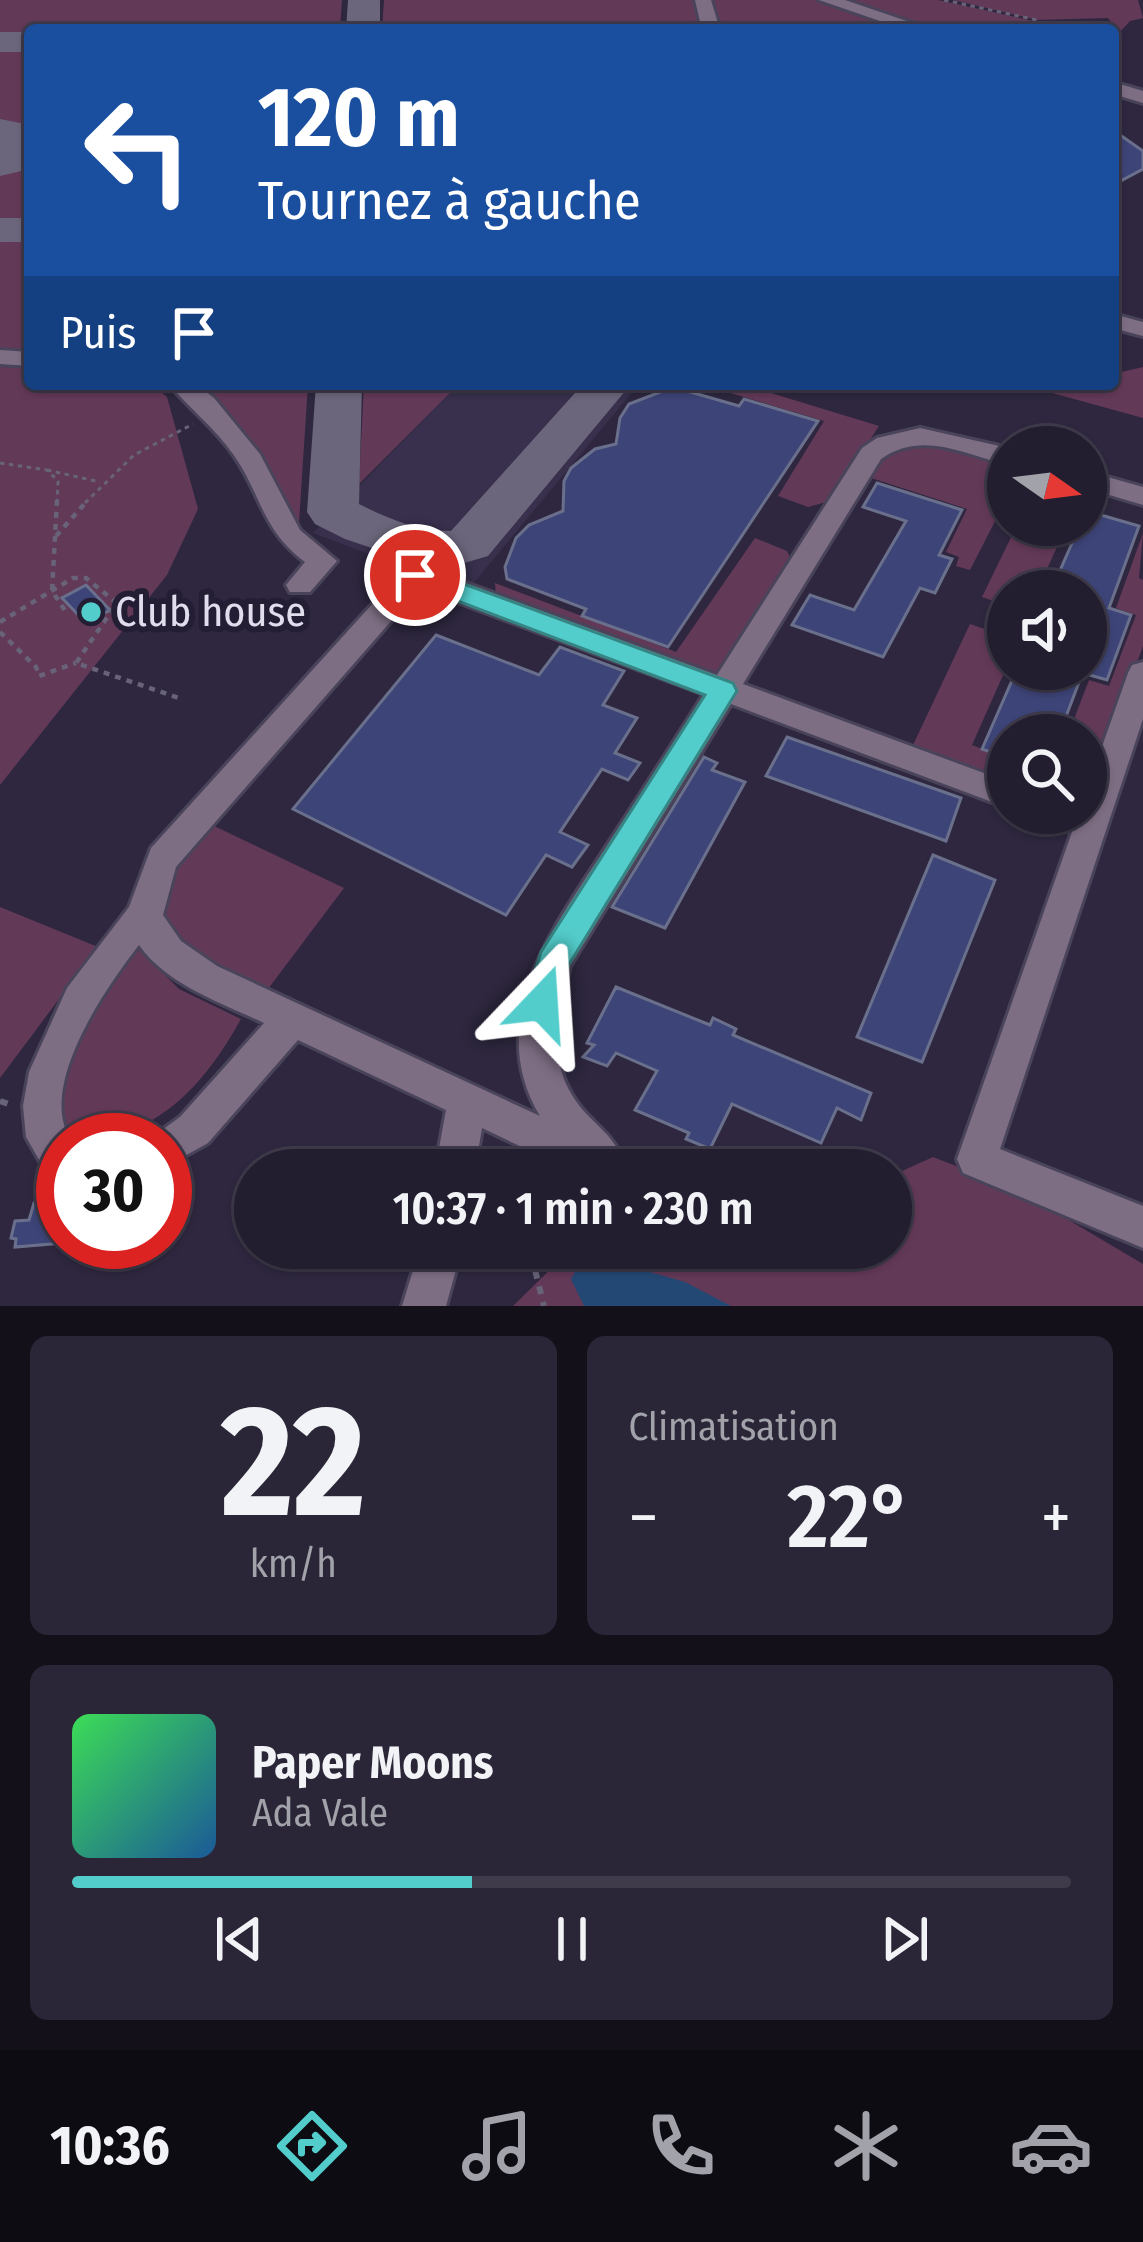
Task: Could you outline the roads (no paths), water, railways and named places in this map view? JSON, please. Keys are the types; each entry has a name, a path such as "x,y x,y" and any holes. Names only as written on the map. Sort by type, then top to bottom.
{"street":[{"path":"826,0 904,24"},
{"path":"187,390 228,429 260,475 289,536 322,561 300,585"},
{"path":"987,452 918,434 881,445 723,691 553,962 542,1003 536,1070 552,1107 613,1170 204,977 164,952 146,925 143,896 163,858 415,575 723,691 987,787"},
{"path":"1107,485 1143,496"},
{"path":"1107,750 1143,674"},
{"path":"1070,834 976,1160 1143,1228"},
{"path":"36,1139 26,1125 23,1090 53,1022 145,913"},
{"path":"192,1131 292,1019"},
{"path":"459,1149 467,1101"},
{"path":"424,1306 435,1269"}],"water":[{"path":"577,1269 639,1269 685,1282 731,1306 584,1306 571,1279"}],"place":[{"name":"Club house","path":"91,612"}]}
